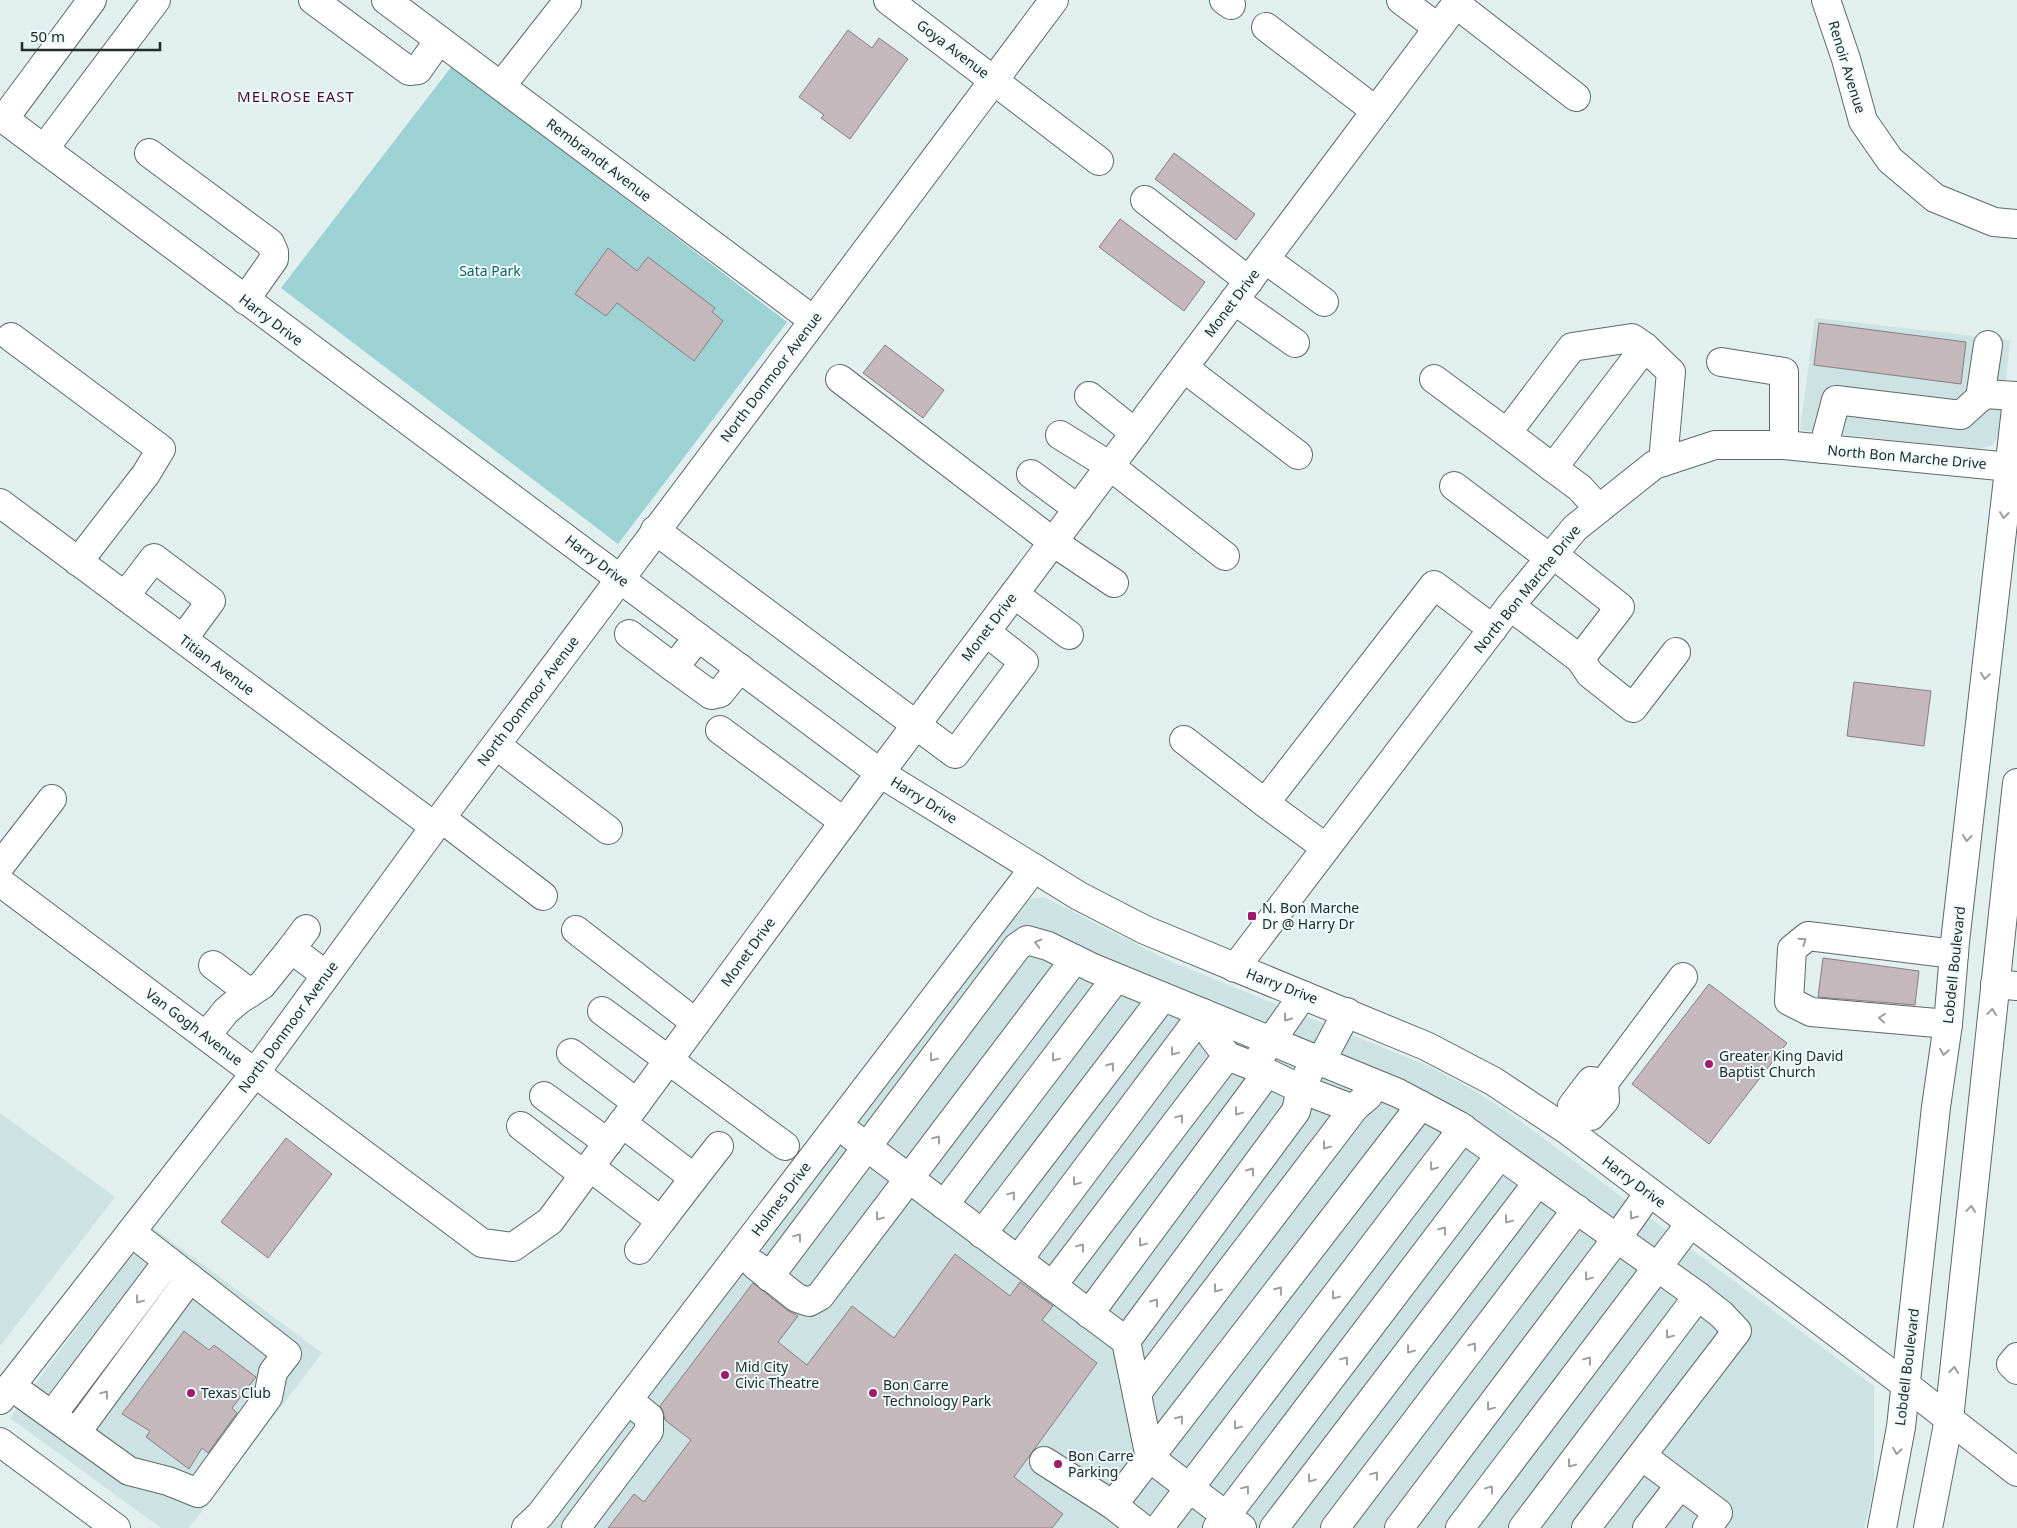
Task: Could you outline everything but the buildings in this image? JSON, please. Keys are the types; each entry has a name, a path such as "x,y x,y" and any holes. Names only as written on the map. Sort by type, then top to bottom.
{"street":[{"path":"4,124 92,0"},
{"path":"44,149 156,0"},
{"path":"313,0 409,71 418,70 439,40"},
{"name":"Rembrandt Avenue","path":"386,0 813,320"},
{"name":"Goya Avenue","path":"888,0 1099,161"},
{"name":"North Donmoor Avenue","path":"6,1393 255,1073 655,530 1054,0"},
{"path":"1400,0 1438,28"},
{"name":"Renoir Avenue","path":"1826,0 1846,60 1863,121 1890,160 1935,198 1994,222 2017,224"},
{"path":"501,86 567,2"},
{"path":"1458,2 1576,97"},
{"name":"Monet Drive","path":"513,1247 550,1221 880,773 1458,2"},
{"path":"1266,27 1376,111"},
{"name":"Harry Drive","path":"4,124 44,149 880,773 1079,896 1145,930 1426,1046 1465,1065 1523,1099 1572,1124 1649,1193 1906,1385 2017,1472"},
{"path":"149,153 270,243 274,252 274,259 244,300"},
{"path":"1145,200 1242,290 1295,343"},
{"path":"1265,259 1324,302"},
{"path":"11,337 162,448 146,474 78,562"},
{"path":"1507,433 1572,347 1632,338 1645,347 1671,372 1664,462"},
{"path":"1980,398 1988,345"},
{"path":"1553,468 1645,347"},
{"path":"1721,362 1784,372 1784,445"},
{"path":"1184,368 1298,455"},
{"path":"840,379 1053,542 1114,583"},
{"path":"1434,379 1580,488 1599,509"},
{"path":"1823,449 1836,400 1961,415 1984,394 2017,398"},
{"path":"1089,396 1134,433"},
{"name":"Lobdell Boulevard","path":"1882,1528 1893,1476 1906,1385 2017,398"},
{"path":"1060,435 1110,466 1225,556"},
{"name":"North Bon Marche Drive","path":"1235,968 1510,606 1553,557 1574,528 1654,465 1716,445 1784,445 2010,466"},
{"path":"1031,474 1078,509"},
{"path":"1454,486 1620,607 1580,659"},
{"name":"Titian Avenue","path":"0,504 183,640 543,896"},
{"path":"655,530 955,754 1024,662 986,632"},
{"path":"125,596 154,558 161,563 211,601 183,640"},
{"path":"1265,803 1434,585 1494,628"},
{"path":"1014,594 1069,635"},
{"path":"1510,606 1580,659 1590,674 1633,708 1676,652"},
{"path":"629,634 711,695 720,693 740,668"},
{"path":"674,668 698,637"},
{"path":"720,730 844,822"},
{"path":"1184,740 1326,848"},
{"path":"496,745 608,830"},
{"path":"1928,1528 1949,1419 2003,982 2017,783"},
{"path":"0,866 52,799"},
{"name":"Holmes Drive","path":"526,1528 540,1515 1034,868"},
{"name":"Van Gogh Avenue","path":"0,882 482,1243 513,1247"},
{"path":"576,930 696,1023"},
{"path":"1948,1024 1812,1012 1789,1001 1792,949 1808,936 1953,963 2003,982"},
{"path":"206,1036 226,1011 262,985 299,939 326,975"},
{"path":"769,1276 1017,947 1027,940 1048,946 1116,978 1377,1084 1421,1105 1462,1128 1577,1209 1698,1296 1722,1315 1737,1331 1586,1528"},
{"path":"740,1254 797,1298 809,1302 820,1296 1075,959"},
{"path":"213,965 250,993"},
{"path":"944,1205 1116,978"},
{"path":"1572,1124 1572,1106 1590,1081 1604,1083 1683,978"},
{"path":"1089,1314 1260,1070 1270,1040 1303,995"},
{"path":"982,1234 1163,997"},
{"path":"602,1010 785,1146"},
{"path":"1126,1342 1296,1111 1301,1089 1347,1012"},
{"path":"1203,1013 1212,1036 1227,1056 1301,1089 1348,1107 1355,1107"},
{"path":"1018,1260 1203,1013"},
{"path":"571,1053 622,1123 694,1178"},
{"path":"1052,1286 1227,1056"},
{"path":"1137,1393 1355,1107 1361,1103 1377,1084"},
{"path":"544,1096 622,1123"},
{"path":"1113,1505 1421,1105"},
{"path":"838,1125 1126,1342 1150,1458 1190,1488 1228,1524 1500,1155"},
{"path":"520,1126 661,1221"},
{"path":"1159,1528 1462,1128"},
{"path":"639,1250 719,1146"},
{"path":"1274,1528 1538,1182"},
{"path":"1398,1528 1649,1193"},
{"path":"1335,1528 1577,1209"},
{"path":"1460,1528 1690,1224"},
{"path":"6,1393 52,1415 129,1471 168,1481 198,1493 268,1397 273,1372 287,1354 131,1232"},
{"path":"52,1415 168,1261"},
{"path":"76,1433 190,1278"},
{"path":"1523,1528 1698,1296"},
{"path":"2017,1357 2012,1364 2017,1370"},
{"path":"576,1528 649,1431 649,1418 628,1400"},
{"path":"0,1442 116,1528"},
{"path":"1642,1456 1718,1513 1706,1528"},
{"path":"1044,1461 1113,1505 1142,1528"},
{"path":"1647,1528 1680,1484"}],"shaded area":[{"path":"1815,318 2010,340 2001,429 1995,442 1991,446 1976,449 1800,430"},
{"path":"1044,897 1167,960 1428,1066 1468,1087 1509,1113 1550,1143 1874,1386 1874,1487 1864,1528 526,1528 1023,900"},
{"path":"0,1113 115,1197 0,1346"},
{"path":"152,1227 322,1353 189,1528 161,1528 10,1418"}],"green space":[{"name":"Sata Park","path":"452,66 787,322 618,544 281,288"}],"place":[{"name":"N. Bon Marche Dr @ Harry Dr","path":"1252,916"},
{"name":"Greater King David Baptist Church","path":"1709,1064"},
{"name":"Mid City Civic Theatre","path":"725,1375"},
{"name":"Texas Club","path":"191,1393"},
{"name":"Bon Carre Technology Park","path":"873,1393"},
{"name":"Bon Carre Parking","path":"1058,1464"}],"district":[{"name":"MELROSE EAST","path":"296,97"}]}
